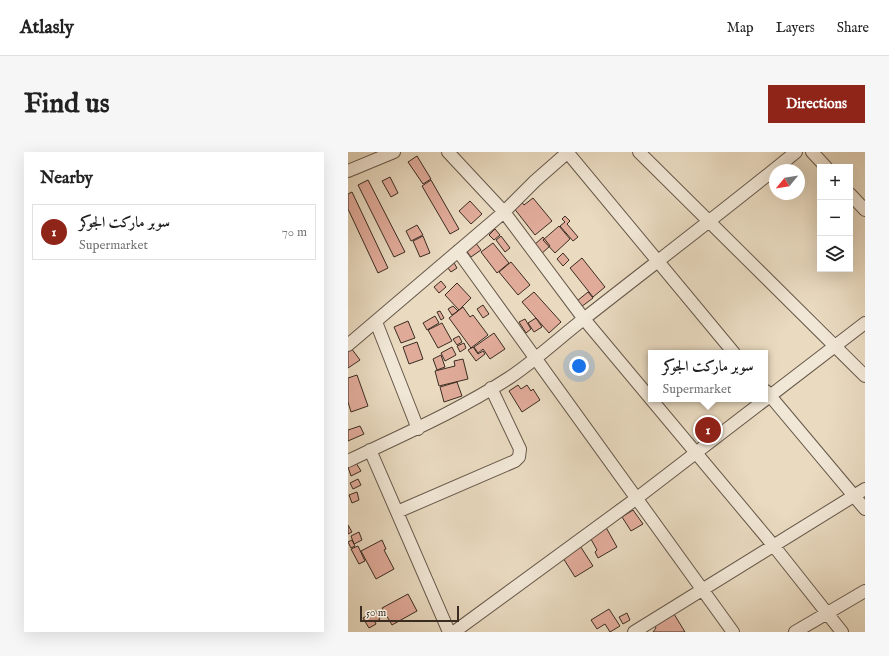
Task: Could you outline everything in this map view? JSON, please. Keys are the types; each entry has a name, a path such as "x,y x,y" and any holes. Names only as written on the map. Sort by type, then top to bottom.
{"street":[{"path":"348,171 394,152"},
{"path":"448,152 504,212 584,319 648,396"},
{"path":"348,345 504,212 535,181 568,152 658,263 731,350"},
{"path":"639,152 865,376"},
{"path":"348,461 418,429 491,388 536,358 710,222 796,152"},
{"path":"812,152 823,164"},
{"path":"853,197 865,210"},
{"path":"458,251 733,632"},
{"path":"376,322 418,429"},
{"path":"865,323 768,393 865,509"},
{"path":"397,512 515,461 519,457 520,449 491,388"},
{"path":"653,402 842,632"},
{"path":"454,632 696,454 757,402"},
{"path":"370,450 449,632"},
{"path":"634,632 703,590 772,545 865,489"},
{"path":"795,632 865,591"}],"building":[{"path":"417,156 431,179 423,184 408,162"},
{"path":"390,177 398,193 391,197 382,181"},
{"path":"368,180 405,252 394,257 358,185"},
{"path":"431,180 459,229 450,234 422,186"},
{"path":"352,192 388,268 378,273 348,209 348,194"},
{"path":"533,198 552,221 535,235 513,207 521,201 524,205"},
{"path":"470,201 482,214 471,224 459,211"},
{"path":"565,216 570,221 567,224 578,237 573,241 560,226 565,222 562,219"},
{"path":"417,225 423,235 411,241 406,231"},
{"path":"559,226 570,239 555,253 543,240"},
{"path":"495,229 500,235 494,240 489,235"},
{"path":"423,236 430,253 420,257 413,241"},
{"path":"501,236 510,248 505,252 496,240"},
{"path":"543,237 550,246 540,255 533,246"},
{"path":"475,242 481,250 471,257 465,249"},
{"path":"493,243 509,263 497,273 481,252"},
{"path":"563,253 569,260 563,266 557,259"},
{"path":"582,258 605,287 593,297 570,268"},
{"path":"511,262 530,285 518,295 499,272"},
{"path":"454,263 457,268 451,272 447,267"},
{"path":"441,281 446,287 439,293 434,287"},
{"path":"457,283 471,298 459,310 445,295"},
{"path":"534,292 561,322 549,333 522,302"},
{"path":"588,292 593,298 581,307 577,301"},
{"path":"483,305 489,314 483,318 477,309"},
{"path":"453,306 458,311 452,315 448,309"},
{"path":"463,307 470,317 473,315 488,335 471,348 449,318"},
{"path":"440,311 444,318 441,320 437,312"},
{"path":"435,316 439,323 427,330 423,323"},
{"path":"536,318 542,327 534,332 528,323"},
{"path":"525,319 531,329 526,333 519,322"},
{"path":"408,321 415,338 401,343 394,327"},
{"path":"442,323 452,341 438,348 428,330"},
{"path":"494,333 505,349 490,359 483,349 478,353 474,347"},
{"path":"459,336 462,342 457,345 453,339"},
{"path":"417,342 423,359 409,364 403,347"},
{"path":"464,343 466,348 460,352 457,346"},
{"path":"452,347 456,355 445,361 441,353"},
{"path":"473,347 478,354 483,351 485,354 476,361 468,350"},
{"path":"351,348 360,360 348,368 348,350"},
{"path":"441,355 445,367 437,370 433,359"},
{"path":"463,359 468,379 439,386 435,371 455,366 454,361"},
{"path":"357,375 368,406 351,412 348,402 348,378"},
{"path":"457,382 462,396 444,402 440,387"},
{"path":"518,385 521,389 527,385 531,391 533,389 540,400 522,412 509,391"},
{"path":"360,426 364,434 348,441 348,430"},
{"path":"356,463 361,471 351,476 348,467"},
{"path":"358,479 361,485 353,489 350,483"},
{"path":"357,492 359,500 352,503 349,495"},
{"path":"633,510 643,524 631,531 622,517"},
{"path":"603,522 617,547 598,558 595,552 597,550 587,532"},
{"path":"348,525 352,532 348,534"},
{"path":"359,532 362,540 354,544 351,536"},
{"path":"575,538 593,566 575,577 558,550"},
{"path":"352,540 355,546 351,548 348,542"},
{"path":"382,540 386,549 384,550 394,569 376,579 361,551"},
{"path":"358,546 365,561 359,564 351,549"},
{"path":"408,594 417,611 392,625 382,608"},
{"path":"609,609 620,626 610,632 605,624 597,629 591,620"},
{"path":"376,611 380,619 375,622 376,624 369,628 363,618"},
{"path":"627,613 630,620 623,624 619,617"},
{"path":"674,614 685,632 653,632 656,628 655,626"}],"place":[{"name":"سوبر ماركت الجوكر","path":"708,430"}]}
